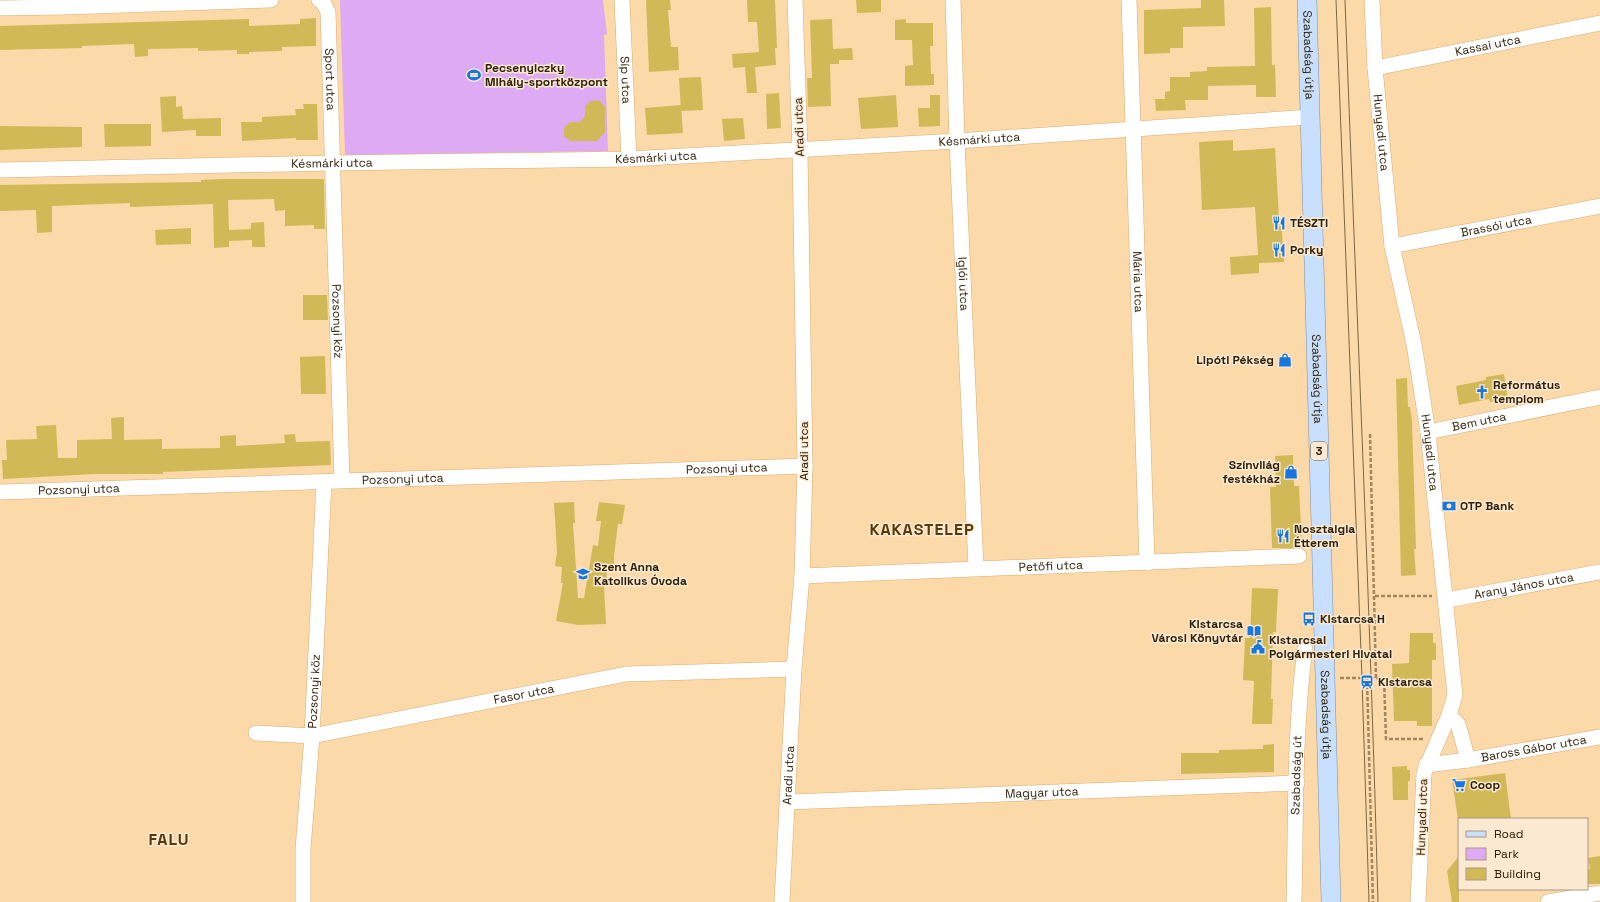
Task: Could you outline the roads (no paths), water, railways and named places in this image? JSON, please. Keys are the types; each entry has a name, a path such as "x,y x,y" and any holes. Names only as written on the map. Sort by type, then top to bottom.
{"main road":[{"name":"Szabadság útja","path":"1307,0 1331,902"}],"street":[{"path":"0,8 66,4 271,0"},
{"name":"Sport utca","path":"319,0 324,2 328,12 332,163"},
{"name":"Síp utca","path":"622,0 629,159"},
{"name":"Aradi utca","path":"782,902 794,669 802,576 805,466 800,149 795,0"},
{"name":"Iglói utca","path":"953,0 957,141 976,568"},
{"name":"Mária utca","path":"1129,0 1147,563"},
{"name":"Hunyadi utca","path":"1372,0 1375,68 1392,246 1414,344 1428,432 1455,695 1449,714 1437,738 1424,773 1418,902"},
{"name":"Kassai utca","path":"1375,68 1600,23"},
{"name":"Késmárki utca","path":"0,170 629,159 957,141 1311,117"},
{"name":"Pozsonyi köz","path":"332,163 342,480"},
{"name":"Brassói utca","path":"1392,246 1600,206"},
{"name":"Bem utca","path":"1428,432 1600,397"},
{"name":"Pozsonyi utca","path":"0,492 805,466"},
{"name":"Pozsonyi köz","path":"303,902 303,848 312,736 324,481"},
{"name":"Petőfi utca","path":"802,576 1299,556"},
{"name":"Arany János utca","path":"1446,598 1600,572"},
{"name":"Szabadság út","path":"1294,902 1301,677 1305,649"},
{"name":"Fasor utca","path":"256,733 312,736 626,674 794,669"},
{"name":"Baross Gábor utca","path":"1449,714 1458,724 1468,760"},
{"name":"Baross Gábor utca","path":"1426,766 1600,737"},
{"name":"Magyar utca","path":"788,802 1297,783"},
{"path":"1548,902 1600,893"}],"tram line":[{"path":"1336,0 1369,902"},
{"path":"1345,0 1367,564 1378,902"}],"place":[{"name":"Pecsenyiczky Mihály-sportközpont","path":"474,75"},
{"name":"TÉSZTI","path":"1279,223"},
{"name":"Porky","path":"1279,250"},
{"name":"Lipóti Pékség","path":"1285,360"},
{"name":"Református templom","path":"1482,392"},
{"name":"Színvilág festékház","path":"1291,472"},
{"name":"OTP Bank","path":"1449,506"},
{"name":"Nosztalgia Étterem","path":"1283,536"},
{"name":"Szent Anna Katolikus Óvoda","path":"583,574"},
{"name":"Kistarcsa H","path":"1309,619"},
{"name":"Kistarcsa Városi Könyvtár","path":"1254,631"},
{"name":"Kistarcsai Polgármesteri Hivatal","path":"1258,647"},
{"name":"Kistarcsa","path":"1367,682"},
{"name":"Coop","path":"1459,785"}],"district":[{"name":"KAKASTELEP","path":"922,529"},
{"name":"FALU","path":"169,839"}]}
